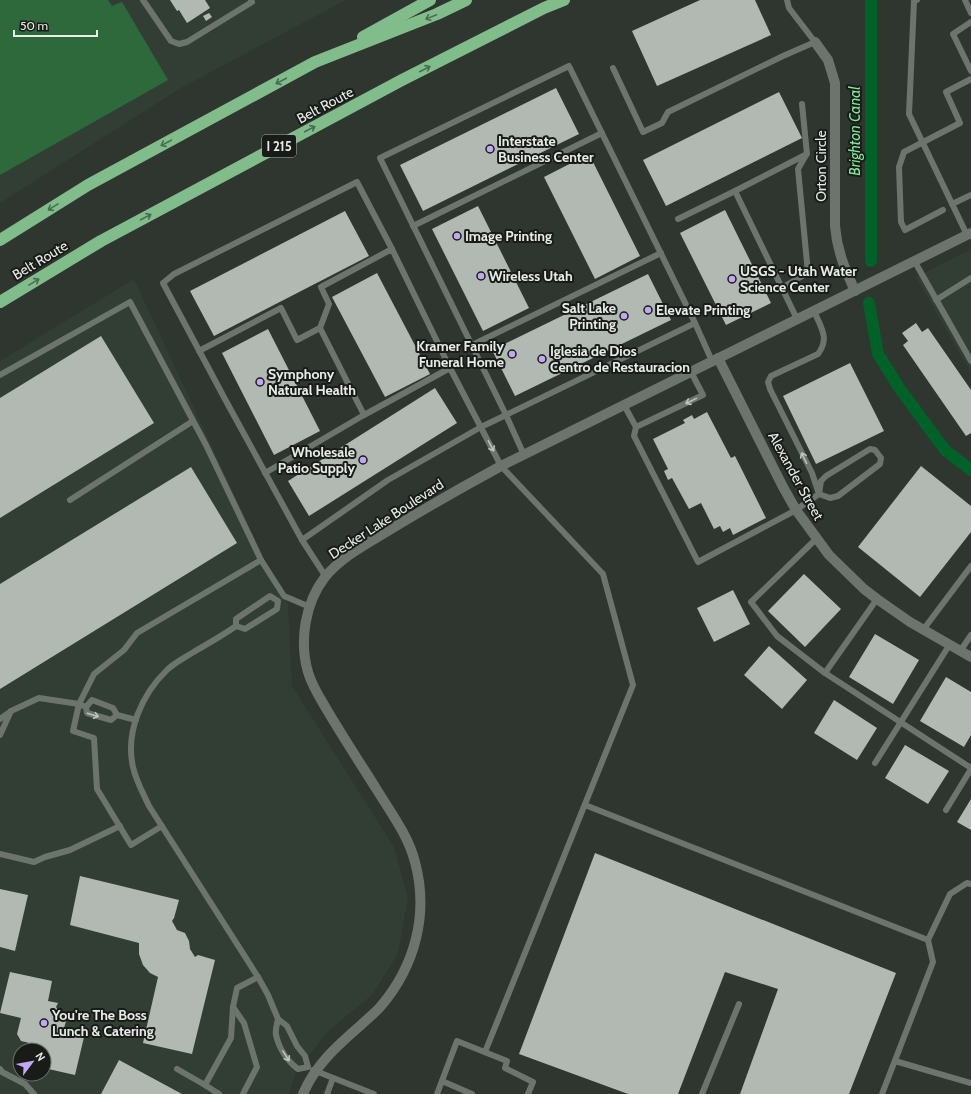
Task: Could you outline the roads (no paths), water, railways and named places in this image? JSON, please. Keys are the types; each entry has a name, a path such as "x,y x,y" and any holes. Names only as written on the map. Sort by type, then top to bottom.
{"highway":[{"path":"0,240 88,185 430,0"},
{"path":"315,62 437,14 466,0"},
{"name":"Belt Route","path":"0,302 101,241 402,80 544,8 564,0"}],"street":[{"name":"Orton Circle","path":"815,42 828,60 835,83 836,244 843,265 855,291"},
{"name":"Decker Lake Boulevard","path":"303,1094 312,1069 379,1008 392,992 404,972 412,953 420,919 419,881 415,862 403,834 316,692 308,673 304,656 304,632 310,607 317,589 326,577 345,559 371,542 444,497 501,466 969,234"},
{"name":"Alexander Street","path":"715,360 796,510 829,555 864,589 877,599 923,630 971,656"}],"lane":[{"path":"143,0 171,40 179,44 187,42 252,2 251,0"},
{"path":"613,68 643,132 662,123 668,112 815,42 789,8 787,0"},
{"path":"917,0 914,2 910,114 952,204 969,234"},
{"path":"965,0 971,13"},
{"path":"971,22 953,34 971,72"},
{"path":"524,455 506,415 380,158 569,66 660,253 715,360"},
{"path":"943,210 905,230 901,222 899,167 904,152 960,123 946,92 971,79"},
{"path":"781,288 808,273 798,169 807,154 802,104"},
{"path":"413,226 602,133"},
{"path":"678,219 807,154"},
{"path":"326,577 302,540 265,473 164,283 174,274 357,182 501,466 603,574 633,685 485,1052"},
{"path":"735,191 797,319"},
{"path":"952,204 971,195"},
{"path":"199,351 280,308 297,340 320,328 329,304 320,287 392,249"},
{"path":"472,345 660,253"},
{"path":"915,262 971,361"},
{"path":"936,300 971,278"},
{"path":"0,375 130,302 193,421 261,560 284,596 310,607"},
{"path":"814,311 824,335 825,341 822,348 818,354 771,376 768,382 770,389 812,473 819,494"},
{"path":"302,540 388,480 481,427 695,323"},
{"path":"320,328 364,415"},
{"path":"265,473 364,415 450,368"},
{"path":"636,427 702,395 691,372"},
{"path":"624,405 636,427 634,436 698,562 796,510 819,494 821,481 826,476 870,449 875,450 880,458 880,464 838,496 830,498 819,494"},
{"path":"70,500 193,421"},
{"path":"816,539 751,602 777,636 826,673 971,769 946,810"},
{"path":"162,826 131,845 97,789 94,738 74,731 82,706 94,674 124,650 137,632 261,560"},
{"path":"923,630 971,566"},
{"path":"236,626 236,619 270,596 278,601"},
{"path":"236,626 245,629 250,626 277,609 278,601 284,596"},
{"path":"826,673 877,599"},
{"path":"236,626 167,670 157,681 141,704 136,720 132,740 133,766 139,786 149,806 258,977 268,995 278,1019 287,1026 297,1046 305,1056 312,1069"},
{"path":"961,650 971,635"},
{"path":"875,763 900,721 950,644"},
{"path":"0,719 11,710 38,698 82,706 92,700 113,708 117,715 136,720"},
{"path":"82,706 87,713 111,720 117,715"},
{"path":"0,736 10,712"},
{"path":"585,805 928,940"},
{"path":"0,854 34,862 45,857 70,850 120,826"},
{"path":"882,1094 933,962 928,940 950,894 967,883 971,884"},
{"path":"205,1085 231,1038 233,1007 237,988 258,977"},
{"path":"702,1094 739,1004"},
{"path":"233,1007 244,1023 257,1067 243,1094"},
{"path":"278,1019 276,1034 284,1054 298,1069 312,1069 374,1094"},
{"path":"437,1094 458,1041 507,1061 504,1068 533,1082 528,1094"},
{"path":"895,1061 971,1083"},
{"path":"0,1069 2,1072 25,1084 34,1094"},
{"path":"177,1069 219,1094"},
{"path":"327,1094 333,1078"},
{"path":"442,1081 472,1094"}],"waterway":[{"name":"Brighton Canal","path":"871,0 871,261"},
{"name":"Brighton Canal","path":"869,303 878,354 900,389 945,450 971,470"}],"place":[{"name":"Interstate Business Center","path":"490,149"},
{"name":"Image Printing","path":"457,236"},
{"name":"Wireless Utah","path":"481,276"},
{"name":"USGS - Utah Water Science Center","path":"732,279"},
{"name":"Elevate Printing","path":"648,310"},
{"name":"Salt Lake Printing","path":"624,316"},
{"name":"Kramer Family Funeral Home","path":"512,354"},
{"name":"Iglesia de Dios Centro de Restauracion","path":"542,359"},
{"name":"Symphony Natural Health","path":"260,382"},
{"name":"Wholesale Patio Supply","path":"363,460"},
{"name":"You're The Boss Lunch & Catering","path":"44,1023"}]}
